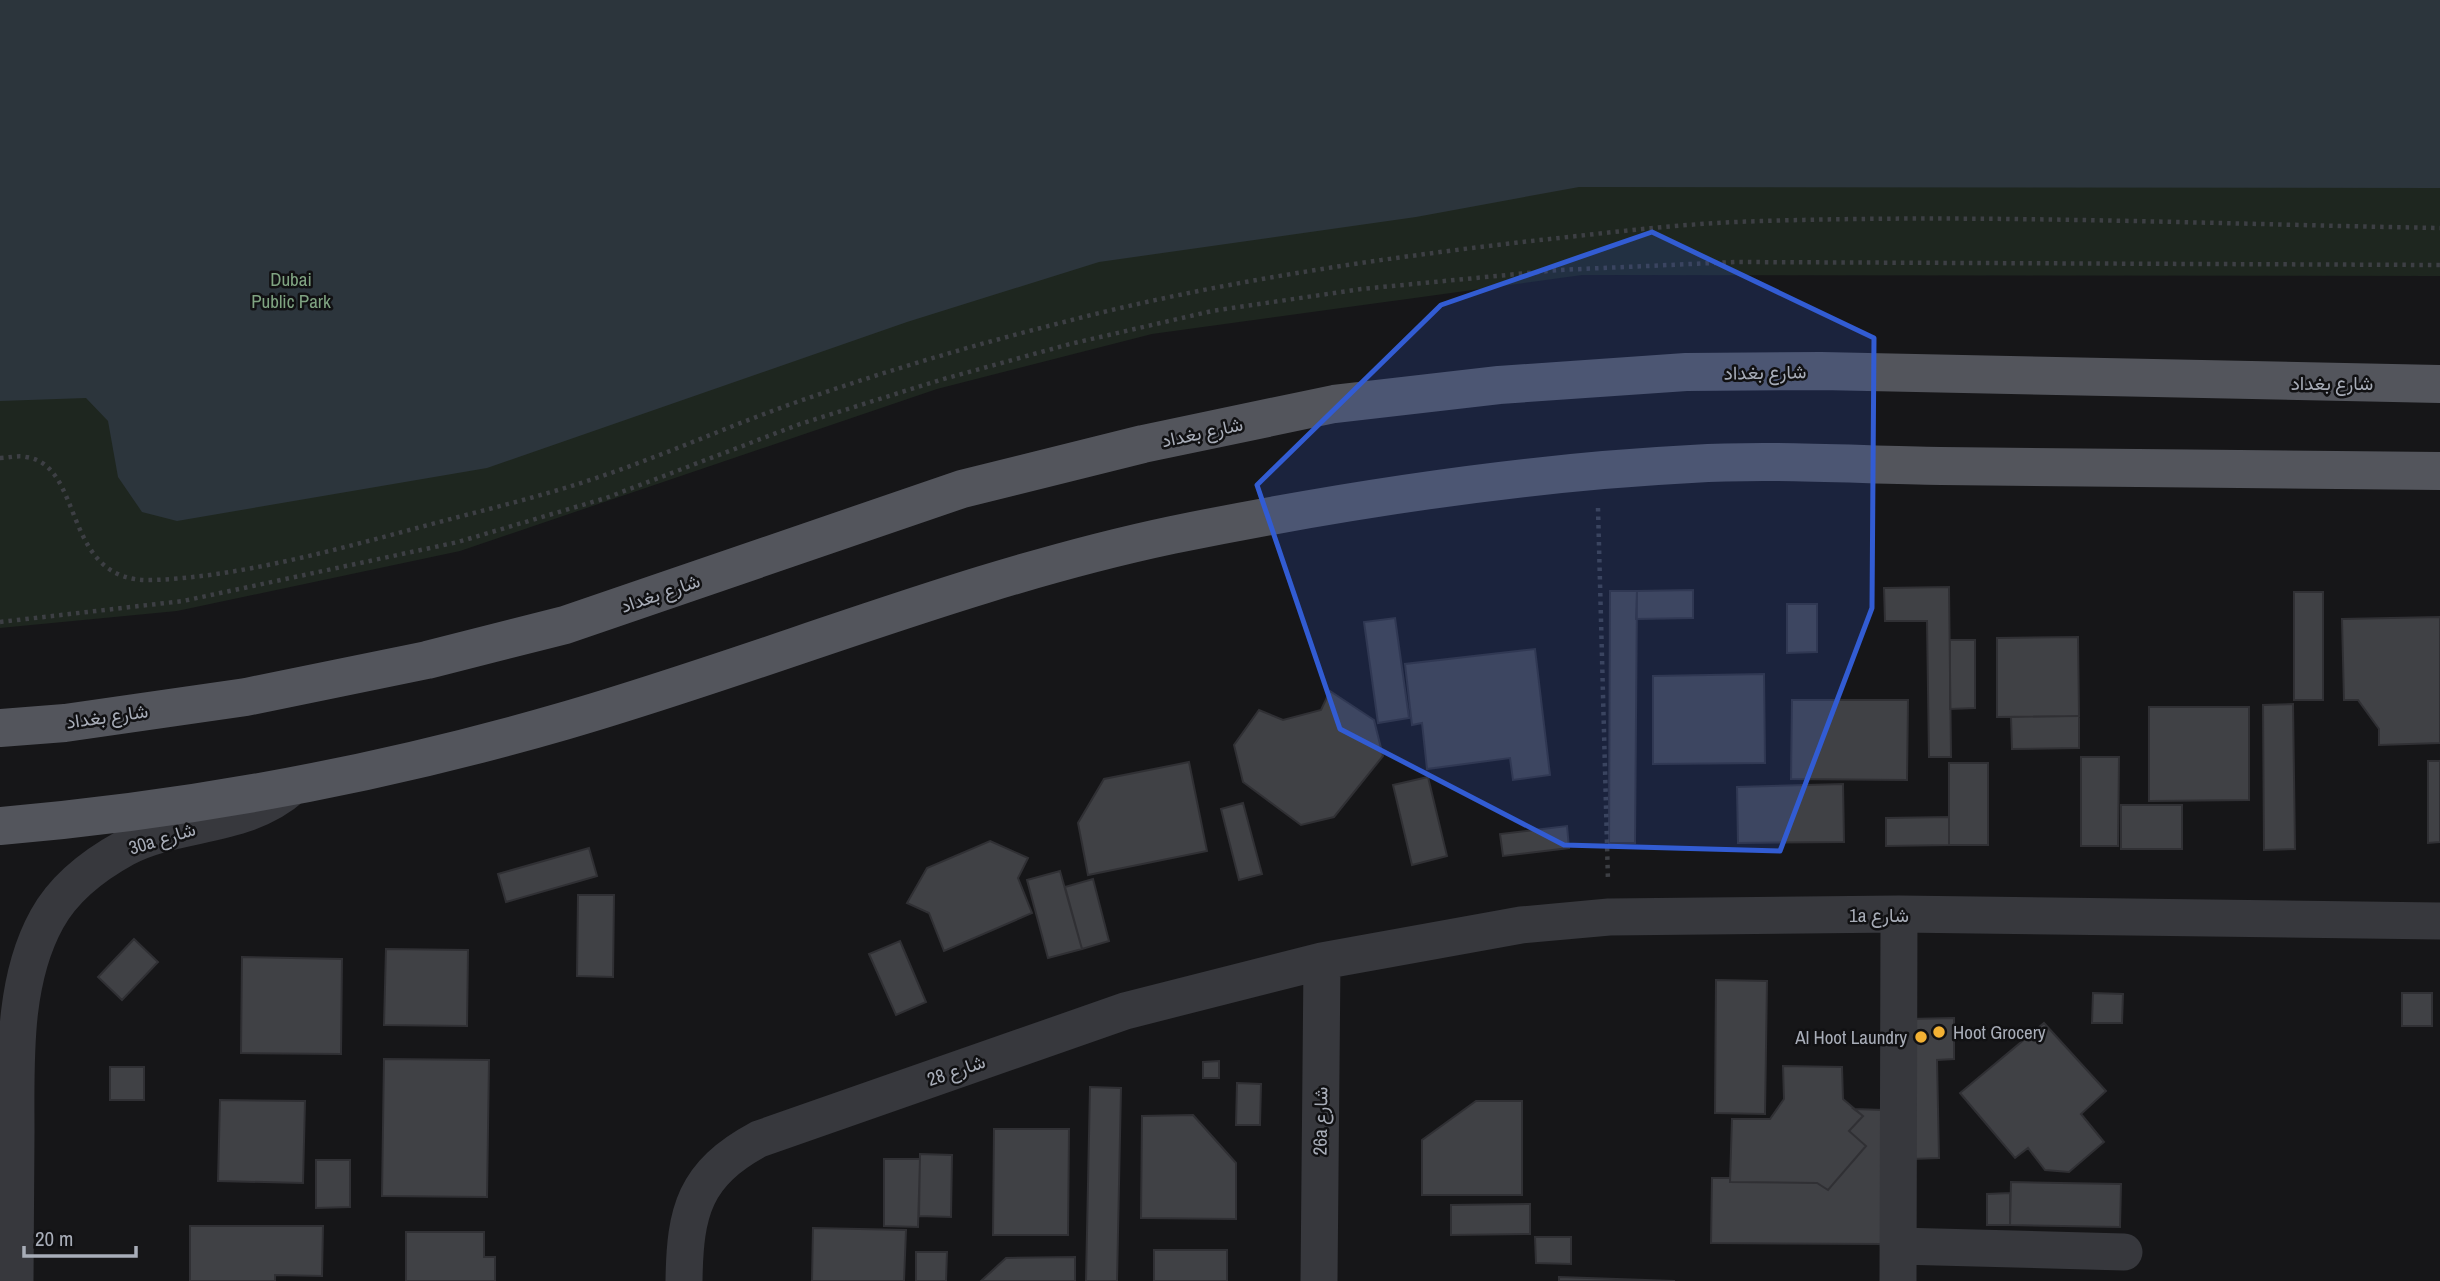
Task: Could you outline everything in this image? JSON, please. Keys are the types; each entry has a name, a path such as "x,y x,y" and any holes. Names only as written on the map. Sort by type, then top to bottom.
{"main road":[{"name":"شارع بغداد","path":"0,728 65,723 246,697 427,660 565,625 962,489 1143,444 1334,404 1499,385 1686,372 1821,371 2440,384"},
{"path":"0,826 172,806 430,756 561,722 990,582 1164,537 1339,502 1517,478 1696,463 2440,471"}],"street":[{"name":"30a شارع","path":"15,1281 16,1043 33,951 47,918 69,889 96,865 128,846 261,809 296,783"},
{"name":"1a شارع","path":"1322,961 1521,925 1608,917 1899,914 2440,921"},
{"path":"1899,914 1898,1263 2124,1252"},
{"name":"شارع 28","path":"684,1281 687,1223 696,1196 712,1172 733,1153 759,1139 1125,1011 1322,961"},
{"name":"26a شارع","path":"1319,1281 1322,961"},
{"name":"30a شارع","path":"0,987 16,1043"}],"path":[{"path":"0,458 28,457 46,465 58,479 90,549 106,568 122,576 144,581 175,579 275,562 534,498 663,455 793,403 1063,322 1142,303 1355,263 1552,239 1733,222 2094,222 2440,228"},
{"path":"0,622 183,601 444,545 606,498 800,424 979,369 1070,344 1212,311 1361,289 1559,270 1723,262 2440,265"},
{"path":"1597,471 1608,917"}],"highlighted area":[{"path":"1652,232 1874,338 1872,608 1780,851 1564,845 1340,729 1257,485 1441,305"}],"green space":[{"name":"Dubai Public Park","path":"0,0 2440,0 2440,276 1582,275 1152,334 937,389 460,551 177,611 0,628"}],"shaded area":[{"name":"Dubai Public Park","path":"0,0 2440,0 2440,188 1579,187 1416,217 1099,262 907,322 487,468 177,521 142,512 118,477 108,421 86,398 0,401"}],"building":[{"path":"1949,587 1951,757 1929,757 1927,621 1885,621 1884,588"},
{"path":"1693,590 1693,618 1636,619 1637,591"},
{"path":"1610,591 1637,591 1635,843 1609,843"},
{"path":"2294,592 2323,592 2323,700 2294,700"},
{"path":"1787,604 1817,604 1817,652 1787,653"},
{"path":"2440,617 2440,743 2379,745 2379,729 2358,700 2344,700 2342,619"},
{"path":"1395,618 1409,718 1378,723 1364,622"},
{"path":"2078,637 2079,716 1997,717 1997,638"},
{"path":"1950,640 1975,640 1975,708 1950,709"},
{"path":"1535,649 1550,775 1513,780 1510,758 1427,769 1422,723 1412,725 1405,664"},
{"path":"1764,674 1765,763 1653,764 1653,676"},
{"path":"1330,691 1374,720 1383,756 1334,817 1301,825 1243,782 1234,745 1259,710 1283,720 1321,710"},
{"path":"1792,700 1908,700 1907,780 1791,779"},
{"path":"2293,704 2295,849 2264,850 2263,705"},
{"path":"2149,707 2249,707 2249,800 2149,801"},
{"path":"2079,716 2079,748 2012,749 2011,717"},
{"path":"2081,757 2119,757 2118,846 2081,846"},
{"path":"2428,761 2440,761 2440,842 2428,843"},
{"path":"1189,762 1207,851 1088,875 1078,823 1104,779"},
{"path":"1949,763 1988,763 1988,845 1949,845"},
{"path":"1428,777 1447,856 1412,865 1393,785"},
{"path":"1843,784 1844,842 1738,843 1737,787"},
{"path":"1243,803 1262,874 1239,880 1221,809"},
{"path":"2121,805 2182,805 2182,849 2121,849"},
{"path":"1949,817 1949,845 1886,846 1886,818"},
{"path":"1567,826 1569,848 1503,856 1500,834"},
{"path":"990,841 1028,858 1018,878 1032,913 944,951 929,913 907,903 927,868"},
{"path":"589,848 597,876 506,902 498,874"},
{"path":"1060,871 1082,949 1048,958 1027,880"},
{"path":"1093,879 1109,941 1082,949 1065,887"},
{"path":"578,895 614,895 613,977 577,976"},
{"path":"134,939 158,962 122,1000 98,977"},
{"path":"900,941 926,1002 896,1015 869,954"},
{"path":"386,949 468,950 467,1026 384,1025"},
{"path":"242,957 342,959 341,1054 241,1053"},
{"path":"1716,980 1767,981 1765,1114 1715,1113"},
{"path":"2093,993 2123,994 2122,1023 2092,1023"},
{"path":"2402,993 2432,993 2432,1026 2402,1026"},
{"path":"1954,1018 1954,1059 1937,1060 1939,1158 1911,1159 1908,1019"},
{"path":"2044,1023 2106,1091 2081,1114 2104,1142 2069,1172 2045,1170 2028,1148 2015,1158 1960,1093"},
{"path":"384,1059 489,1060 487,1197 382,1196"},
{"path":"1219,1061 1219,1078 1203,1078 1203,1062"},
{"path":"1783,1066 1842,1067 1843,1099 1863,1116 1849,1131 1866,1146 1828,1190 1817,1183 1730,1182 1732,1119 1770,1119 1784,1099"},
{"path":"110,1067 144,1067 144,1100 110,1100"},
{"path":"1237,1083 1261,1084 1260,1125 1236,1125"},
{"path":"1090,1087 1121,1088 1117,1281 1086,1281"},
{"path":"220,1100 305,1101 303,1183 218,1181"},
{"path":"1476,1101 1522,1101 1522,1195 1422,1195 1422,1140"},
{"path":"1854,1109 1882,1110 1883,1244 1711,1243 1712,1178 1730,1178 1730,1182 1817,1183 1828,1190 1866,1146 1849,1131 1863,1116"},
{"path":"1193,1115 1236,1163 1236,1219 1141,1218 1142,1116"},
{"path":"994,1129 1069,1129 1068,1235 993,1235"},
{"path":"920,1154 952,1155 951,1217 919,1216"},
{"path":"884,1159 920,1159 918,1227 884,1226"},
{"path":"316,1160 350,1160 350,1207 316,1208"},
{"path":"2011,1182 2121,1184 2120,1227 2010,1225"},
{"path":"2010,1193 2010,1225 1987,1225 1987,1194"},
{"path":"1530,1204 1530,1234 1451,1235 1451,1205"},
{"path":"190,1226 323,1226 322,1276 275,1275 275,1281 190,1281"},
{"path":"813,1228 906,1230 904,1281 812,1281"},
{"path":"406,1232 484,1232 484,1257 495,1257 495,1281 406,1281"},
{"path":"1535,1237 1571,1237 1571,1264 1536,1263"},
{"path":"1154,1250 1227,1250 1227,1281 1154,1281"},
{"path":"916,1252 947,1252 946,1281 916,1281"},
{"path":"1075,1257 1075,1281 981,1281 1006,1258"},
{"path":"1559,1277 1675,1281 1559,1281"}],"place":[{"name":"Hoot Grocery","path":"1939,1032"},
{"name":"Al Hoot Laundry","path":"1921,1037"}]}
